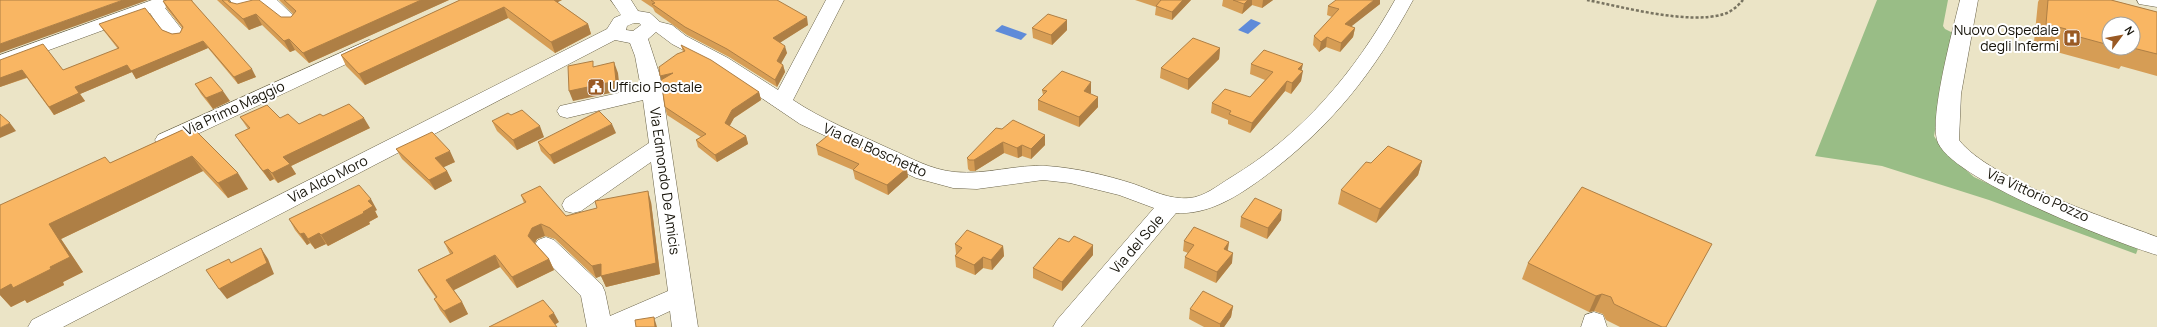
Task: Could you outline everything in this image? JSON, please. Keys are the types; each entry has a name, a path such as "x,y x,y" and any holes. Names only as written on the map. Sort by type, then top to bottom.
{"street":[{"path":"239,0 243,7 268,2 290,22"},
{"name":"Via Edmondo De Amicis","path":"620,0 626,5 645,56 652,92 686,327"},
{"path":"781,103 835,0"},
{"name":"Via del Sole","path":"1066,327 1170,205 1189,206 1211,200 1244,180 1288,148 1320,118 1356,77 1383,38 1404,0"},
{"name":"Via Vittorio Pozzo","path":"1969,0 1948,116 1948,141 1959,154 1982,171 2015,188 2157,246"},
{"path":"2138,4 2157,1"},
{"path":"2138,4 2157,18"},
{"path":"0,62 160,6 176,35"},
{"name":"Via del Boschetto","path":"634,28 664,29 679,40 722,62 806,119 924,173 953,180 977,181 1043,173 1070,176 1111,185 1170,205"},
{"name":"Via Aldo Moro","path":"41,327 634,28"},
{"name":"Via Primo Maggio","path":"151,147 383,39"},
{"path":"567,111 652,92"},
{"path":"572,205 660,145"},
{"path":"546,246 593,292 600,327 618,324 681,296"}],"path":[{"path":"1587,0 1658,13 1703,17 1723,15 1739,5 1743,0"}],"green space":[{"path":"1877,0 1948,0 1943,26 1945,29 1953,33 1934,136 1942,149 1974,177 2004,191 2139,246 2136,254 1989,200 1882,166 1815,156"}],"water":[{"path":"1251,19 1261,23 1248,34 1238,30"},
{"path":"1002,25 1027,34 1021,40 995,31"}],"building":[{"path":"0,0 123,0 0,44"},
{"path":"191,0 252,69 234,77 203,41 131,71 127,65 75,87 79,93 49,107 22,70 0,78 0,60 43,44 63,70 119,48 99,24 145,8 162,30 172,34 180,33 183,27 163,1"},
{"path":"222,0 228,0 229,2 237,4 259,0 281,17 291,17 296,11 284,0 421,0 303,53 289,39 284,41 256,14 243,19"},
{"path":"460,0 554,0 588,24 551,42 504,7 359,74 341,55"},
{"path":"651,0 777,0 807,17 773,38 785,46 777,61 783,65 775,80 727,49 685,27 652,4 655,3"},
{"path":"1161,0 1183,0 1172,12 1156,6"},
{"path":"1233,0 1248,0 1244,4"},
{"path":"1336,0 1374,0 1345,24 1355,28 1341,43 1327,37 1321,42 1314,36 1339,9 1328,6"},
{"path":"2048,0 2111,0 2157,12 2157,54 2141,50 2141,16 2101,16 2101,43 2065,33 2066,29 2046,24"},
{"path":"1048,14 1067,20 1051,35 1032,28"},
{"path":"1193,38 1220,48 1188,79 1161,68"},
{"path":"681,45 711,60 759,92 732,110 725,123 746,136 715,155 696,140 706,134 665,107 661,80 673,73 660,76 659,67 677,54 685,51"},
{"path":"1264,50 1303,64 1298,69 1303,71 1292,83 1287,81 1252,123 1229,114 1231,111 1212,103 1225,89 1250,97 1273,72 1251,64"},
{"path":"593,61 593,67 614,62 616,81 569,91 568,66"},
{"path":"1062,71 1091,82 1084,91 1098,97 1079,117 1038,100 1047,91 1042,90"},
{"path":"211,77 223,91 206,98 195,84"},
{"path":"349,104 364,118 283,157 290,164 272,173 268,169 263,171 235,135 250,128 240,117 267,105 280,118 288,114 299,124 320,114 323,116"},
{"path":"522,110 540,126 513,140 492,121 508,113 511,115"},
{"path":"599,111 612,124 550,155 538,142"},
{"path":"0,114 10,123 0,128"},
{"path":"1013,120 1045,135 1031,149 1022,145 1017,148 1003,142 974,160 969,160 967,158 996,128 1002,129"},
{"path":"191,126 238,173 218,183 192,156 49,224 70,257 50,267 51,269 13,288 11,284 0,290 0,205 105,157 110,163"},
{"path":"432,132 450,151 435,158 447,171 429,180 396,149"},
{"path":"831,133 907,168 887,185 853,170 859,164 816,145"},
{"path":"1388,146 1422,161 1380,209 1341,190 1366,162 1371,163"},
{"path":"359,185 371,199 368,201 373,206 363,212 364,213 321,235 319,233 308,239 304,233 300,234 289,219"},
{"path":"540,186 566,216 597,208 595,201 648,191 656,263 601,276 601,264 592,266 550,228 541,224 532,228 528,236 549,259 512,277 495,255 446,280 462,302 444,311 434,299 437,297 418,270 453,253 444,242 526,202 521,195"},
{"path":"1582,187 1712,244 1666,327 1662,327 1614,304 1611,297 1602,294 1596,296 1528,263"},
{"path":"1255,198 1282,210 1268,228 1241,217"},
{"path":"1194,227 1229,242 1224,249 1233,253 1217,272 1185,257 1194,245 1184,241"},
{"path":"967,230 1003,246 991,260 983,257 974,265 955,256 962,248 955,244"},
{"path":"1074,236 1093,245 1062,282 1033,268 1059,238 1069,242"},
{"path":"261,248 267,263 219,289 206,270 229,259 231,263"},
{"path":"1203,291 1233,306 1220,324 1190,309"},
{"path":"543,300 554,313 549,316 557,327 489,327"},
{"path":"654,317 655,327 636,327 635,320"}],"place":[{"name":"Nuovo Ospedale degli Infermi","path":"2072,38"},
{"name":"Ufficio Postale","path":"596,87"}]}
